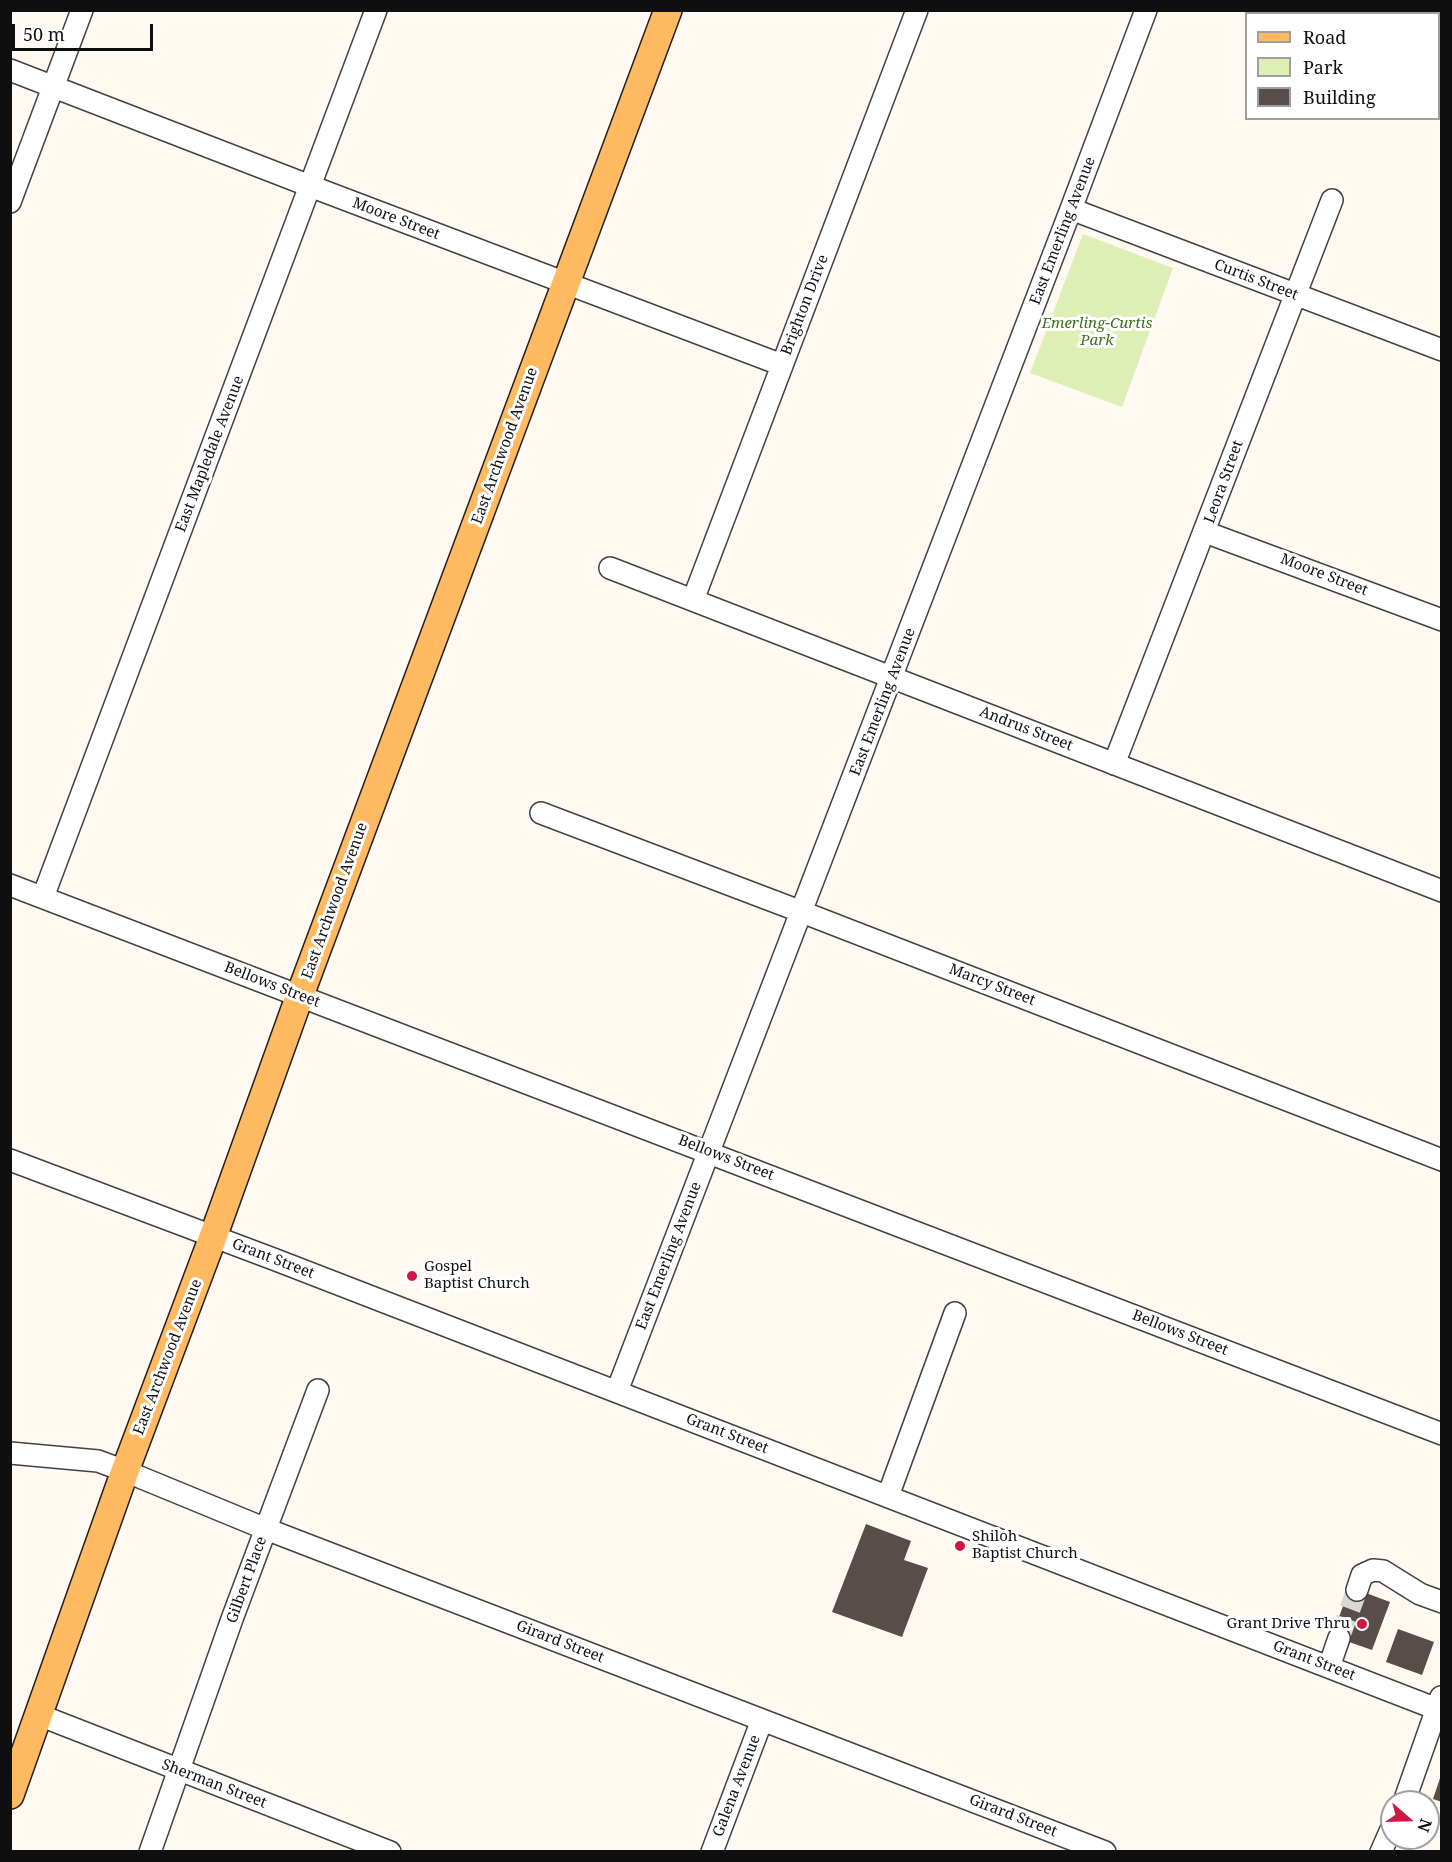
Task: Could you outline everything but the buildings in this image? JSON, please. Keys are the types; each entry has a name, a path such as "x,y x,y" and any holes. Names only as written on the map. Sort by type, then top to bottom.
{"main road":[{"name":"East Archwood Avenue","path":"10,1795 125,1471 213,1237 300,995 668,10"}],"street":[{"path":"10,202 82,10"},
{"name":"East Mapledale Avenue","path":"43,897 376,10"},
{"name":"Brighton Drive","path":"693,600 917,10"},
{"name":"East Emerling Avenue","path":"617,1392 1146,10"},
{"name":"Moore Street","path":"10,70 782,365"},
{"name":"Leora Street","path":"1114,764 1332,200"},
{"name":"Curtis Street","path":"1071,209 1442,350"},
{"name":"Moore Street","path":"1205,532 1442,620"},
{"name":"Andrus Street","path":"610,568 1442,891"},
{"name":"Marcy Street","path":"541,813 1442,1160"},
{"name":"Bellows Street","path":"10,885 1441,1432"},
{"name":"Grant Street","path":"10,1160 1329,1667 1440,1705"},
{"path":"888,1496 955,1313"},
{"name":"Gilbert Place","path":"150,1851 318,1390"},
{"name":"Girard Street","path":"10,1453 98,1461 266,1529 1105,1851"},
{"path":"1357,1590 1362,1575 1373,1570 1383,1572 1420,1594 1442,1602"},
{"path":"1329,1667 1339,1638"},
{"path":"1408,1790 1440,1705"},
{"name":"Sherman Street","path":"39,1715 390,1851"},
{"name":"Galena Avenue","path":"712,1851 762,1720"}],"green space":[{"path":"1341,11 1441,11 1441,49 1440,12"},
{"name":"Emerling-Curtis Park","path":"1083,234 1173,268 1122,407 1030,373"}],"tunnel":[{"path":"1339,1638 1357,1590"}],"place":[{"name":"Gospel Baptist Church","path":"412,1276"},
{"name":"Shiloh Baptist Church","path":"960,1546"},
{"name":"Grant Drive Thru","path":"1362,1624"}]}
